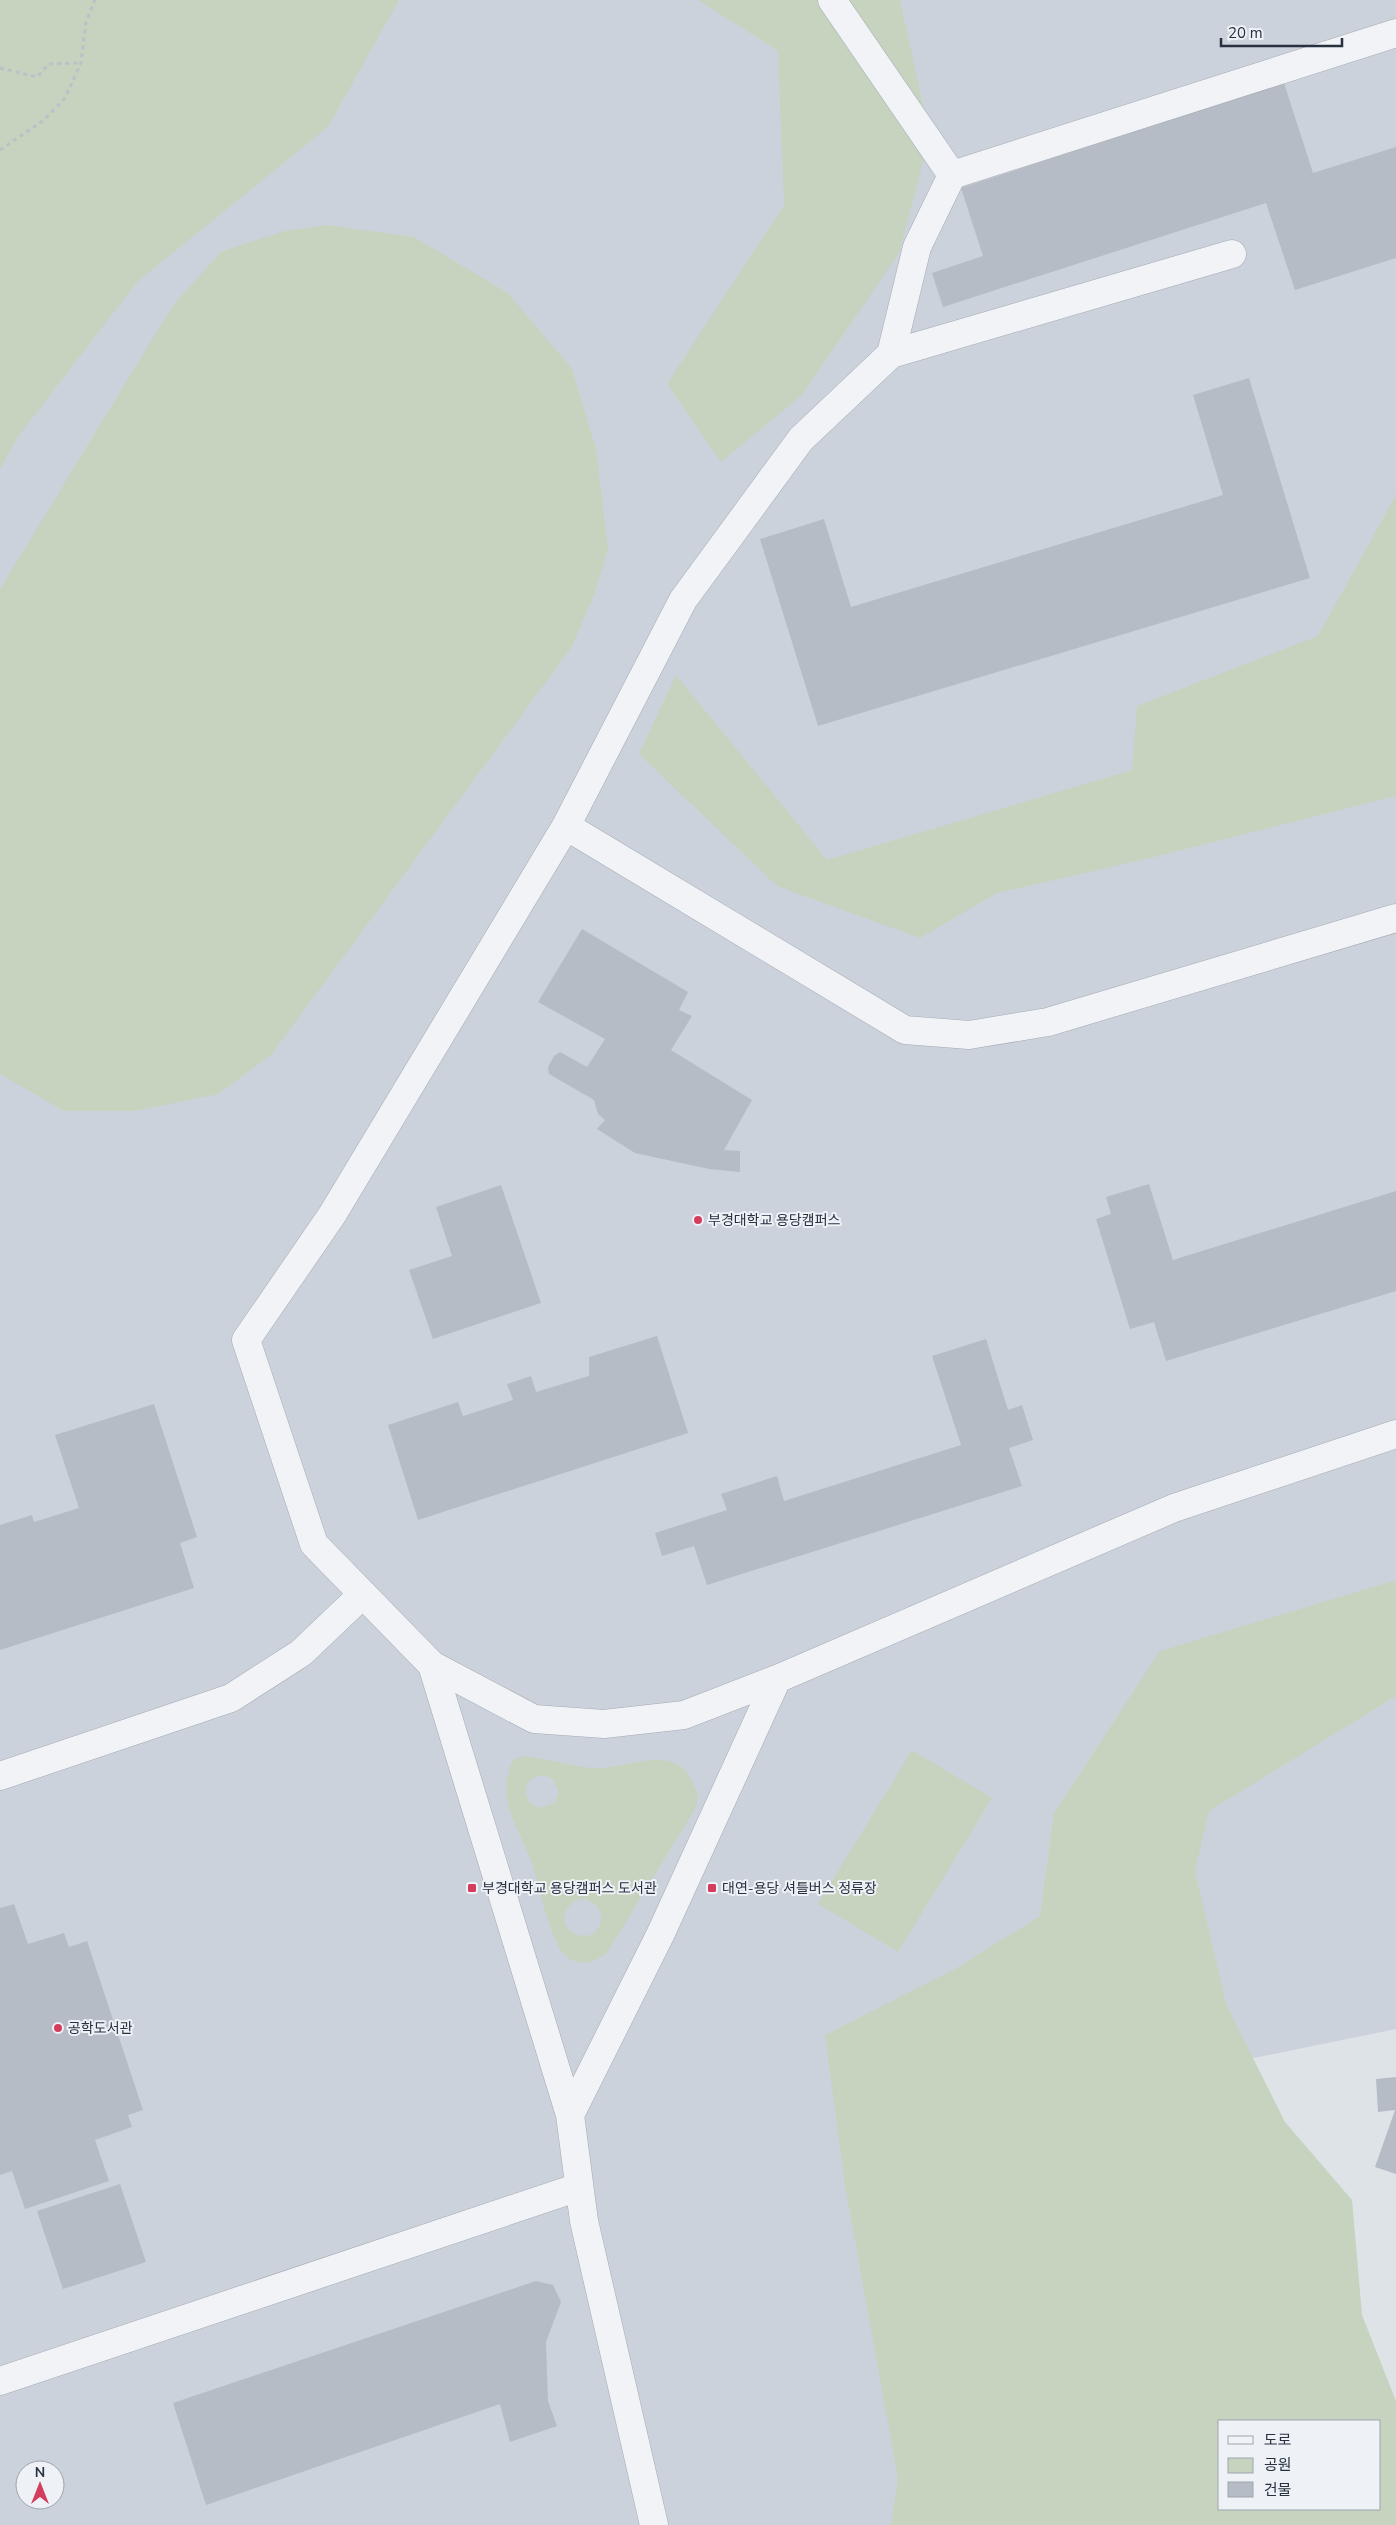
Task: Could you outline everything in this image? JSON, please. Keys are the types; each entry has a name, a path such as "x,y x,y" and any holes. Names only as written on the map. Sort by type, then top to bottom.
{"lane":[{"path":"832,0 952,175"},
{"path":"891,354 917,247 952,175 1396,33"},
{"path":"1232,254 891,354 801,439 683,600 566,826 332,1215 246,1340 314,1544 432,1665 534,1719 604,1724 684,1715 777,1679 1174,1508 1396,1434"},
{"path":"566,826 905,1030 969,1035 1048,1022 1396,918"},
{"path":"0,1776 231,1698 301,1653 363,1594"},
{"path":"432,1665 570,2115 584,2220 654,2525"},
{"path":"570,2115 661,1933 777,1679"},
{"path":"0,2381 579,2187"}],"path":[{"path":"0,150 44,120 65,98 81,63 86,22 95,0"},
{"path":"0,68 37,77 49,64 81,63"}],"shaded area":[{"name":"부경대학교 용당캠퍼스","path":"365,0 1396,0 1396,2029 990,2112 998,2525 0,2525 0,411"}],"green space":[{"path":"0,0 399,0 328,127 137,282 17,438 0,469"},
{"path":"698,0 900,0 930,136 899,253 802,395 721,462 667,384 784,205 778,51"},
{"path":"326,225 414,237 508,293 572,369 596,449 608,549 594,595 571,648 271,1055 218,1094 136,1111 64,1111 0,1074 0,589 173,305 222,251 285,231"},
{"path":"1396,495 1396,796 1150,858 997,893 920,938 777,886 639,754 676,675 827,860 1132,770 1137,706 1318,636"},
{"path":"1393,1581 1396,1586 1396,1696 1209,1811 1195,1871 1226,2004 1285,2122 1352,2200 1362,2315 1396,2401 1396,2525 891,2525 898,2479 845,2185 825,2035 955,1969 1040,1916 1054,1813 1160,1651"},
{"path":"912,1750 992,1798 898,1952 818,1904"},
{"path":"526,1756 594,1768 639,1761 664,1760 675,1763 684,1770 696,1789 695,1809 607,1953 598,1959 584,1963 568,1958 562,1951 550,1926 533,1866 508,1803 507,1780 514,1759","holes":["541,1775 552,1778 559,1792 555,1802 541,1808 529,1800 526,1792 531,1779","579,1899 593,1903 600,1912 600,1923 592,1935 582,1936 574,1934 565,1924 564,1917 566,1911 571,1904"]}],"building":[{"path":"1284,83 1313,173 1396,147 1396,258 1295,290 1266,203 943,307 932,273 983,256 961,188"},
{"path":"1249,378 1310,578 818,726 760,539 824,519 851,607 1223,495 1193,395"},
{"path":"582,929 688,992 679,1010 692,1016 671,1050 752,1100 724,1150 740,1151 740,1172 709,1169 635,1153 597,1129 605,1120 598,1114 594,1100 549,1074 548,1067 554,1056 560,1052 587,1067 605,1039 538,1002"},
{"path":"1149,1184 1173,1260 1396,1191 1396,1291 1166,1361 1154,1322 1130,1329 1096,1219 1111,1214 1106,1197"},
{"path":"501,1185 541,1303 433,1339 409,1270 452,1256 436,1207"},
{"path":"657,1336 688,1433 418,1520 388,1425 458,1402 463,1416 513,1400 507,1384 531,1376 536,1392 589,1376 589,1357"},
{"path":"986,1339 1008,1410 1022,1405 1033,1440 1009,1448 1022,1486 707,1585 694,1546 662,1556 655,1533 727,1510 721,1494 777,1476 784,1501 961,1445 932,1356"},
{"path":"154,1404 197,1537 180,1543 194,1588 0,1650 0,1525 32,1515 34,1522 79,1508 55,1435"},
{"name":"공학도서관","path":"14,1904 28,1944 64,1933 69,1947 87,1941 143,2110 128,2115 132,2127 95,2140 109,2181 25,2209 12,2171 0,2175 0,1908"},
{"path":"1396,2077 1396,2174 1375,2167 1395,2110 1378,2112 1376,2079"},
{"path":"120,2184 146,2262 63,2289 37,2211"},
{"path":"536,2281 553,2285 561,2302 546,2342 548,2401 557,2426 510,2442 500,2404 206,2505 173,2403"}],"place":[{"name":"부경대학교 용당캠퍼스","path":"698,1220"},
{"name":"부경대학교 용당캠퍼스 도서관","path":"472,1888"},
{"name":"대연-용당 셔틀버스 정류장","path":"712,1888"},
{"name":"공학도서관","path":"58,2028"}]}
